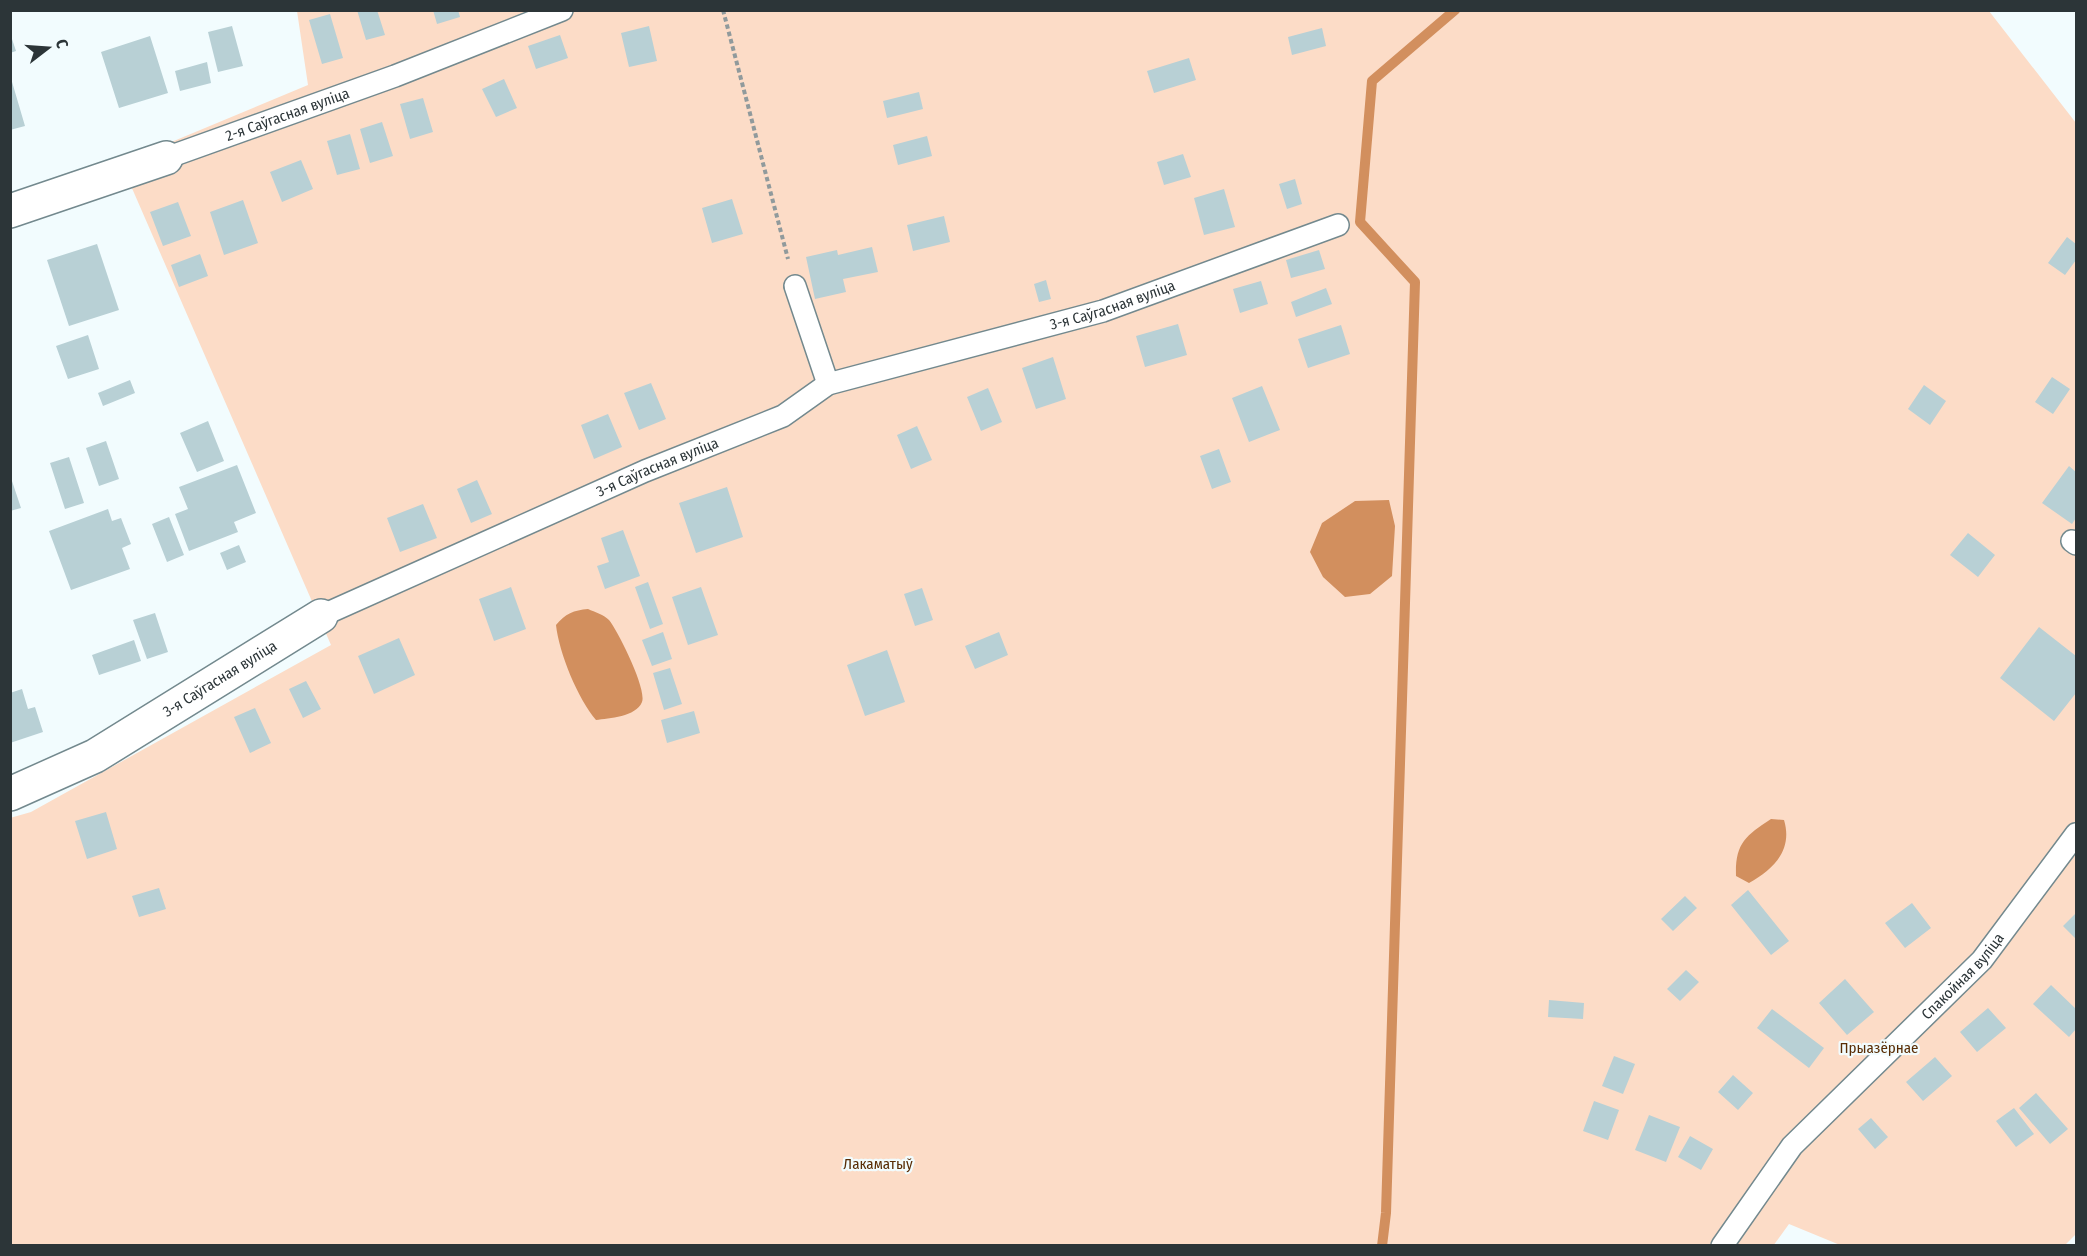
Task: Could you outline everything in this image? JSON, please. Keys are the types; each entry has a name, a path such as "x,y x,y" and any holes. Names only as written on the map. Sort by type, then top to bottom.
{"street":[{"name":"2-я Саўгасная вуліца","path":"10,211 166,158"},
{"name":"3-я Саўгасная вуліца","path":"10,794 95,756 321,616"}],"lane":[{"name":"2-я Саўгасная вуліца","path":"166,158 395,76 562,10"},
{"name":"3-я Саўгасная вуліца","path":"321,616 645,471 783,416 828,384 1103,311 1338,225"},
{"path":"795,286 828,384"},
{"name":"Спакойная вуліца","path":"1722,1245 1792,1146 1982,960 2076,834"}],"path":[{"path":"723,10 795,286"}],"green space":[{"path":"297,11 1989,11 2076,123 2076,1234 2065,1245 1840,1245 1789,1224 1773,1246 11,1245 10,818 31,812 331,645 121,163 308,85"}],"shaded area":[{"path":"1389,500 1395,526 1392,576 1370,594 1345,597 1323,577 1310,552 1322,523 1355,501"},
{"path":"588,609 609,620 625,647 636,673 642,702 639,707 628,714 596,720 576,688 565,662 556,625 570,613"},
{"path":"1771,819 1784,820 1786,841 1779,858 1773,865 1749,883 1736,876 1737,856 1748,836"}],"building":[{"path":"357,10 377,10 385,35 366,40"},
{"path":"433,10 458,10 460,17 437,24"},
{"path":"330,14 343,58 322,64 309,20"},
{"path":"232,26 243,66 218,72 208,32"},
{"path":"649,26 657,61 629,67 621,33"},
{"path":"1322,28 1326,46 1292,55 1288,37"},
{"path":"10,33 16,51 10,53"},
{"path":"560,35 568,58 536,69 528,46"},
{"path":"150,36 168,93 119,108 101,52"},
{"path":"1189,58 1196,80 1154,93 1147,71"},
{"path":"207,62 211,83 180,91 175,71"},
{"path":"10,75 25,126 10,130"},
{"path":"504,79 517,108 496,117 482,89"},
{"path":"919,92 923,109 887,118 883,101"},
{"path":"423,98 433,132 410,139 400,104"},
{"path":"382,122 393,156 370,163 360,129"},
{"path":"350,134 360,169 337,175 327,141"},
{"path":"927,136 932,156 898,165 893,145"},
{"path":"1183,154 1191,177 1164,185 1157,162"},
{"path":"301,160 313,189 282,202 270,172"},
{"path":"1295,179 1302,204 1287,209 1279,184"},
{"path":"1224,189 1235,227 1204,235 1194,198"},
{"path":"732,199 743,234 712,243 702,208"},
{"path":"243,200 258,243 224,255 210,212"},
{"path":"178,202 191,236 163,246 150,212"},
{"path":"944,216 950,242 913,251 907,225"},
{"path":"2067,237 2076,244 2076,260 2065,275 2048,263"},
{"path":"97,244 119,310 69,326 47,260"},
{"path":"872,247 878,272 843,279 846,292 815,299 806,257 837,250 838,255"},
{"path":"1319,250 1325,269 1291,278 1286,260"},
{"path":"200,254 208,276 179,287 171,265"},
{"path":"1046,280 1051,299 1039,302 1034,284"},
{"path":"1261,281 1268,304 1240,313 1233,289"},
{"path":"1326,288 1332,304 1296,317 1291,302"},
{"path":"1178,324 1187,355 1145,367 1136,336"},
{"path":"1341,325 1350,354 1308,368 1298,339"},
{"path":"88,335 99,369 68,379 56,346"},
{"path":"1053,357 1066,399 1036,409 1022,368"},
{"path":"2052,377 2070,389 2053,414 2035,402"},
{"path":"130,380 135,393 103,406 98,393"},
{"path":"651,383 666,419 639,430 624,393"},
{"path":"1924,385 1946,401 1930,425 1908,409"},
{"path":"1262,386 1280,430 1249,442 1232,398"},
{"path":"988,388 1002,422 981,431 967,397"},
{"path":"608,414 622,447 594,459 581,425"},
{"path":"208,421 224,461 197,472 180,433"},
{"path":"917,426 932,460 911,469 897,435"},
{"path":"106,441 119,479 99,486 86,448"},
{"path":"1219,449 1231,482 1212,489 1200,456"},
{"path":"69,457 84,503 65,509 50,463"},
{"path":"237,465 256,513 234,522 238,532 189,551 175,514 188,509 179,487"},
{"path":"2069,466 2076,472 2076,518 2072,524 2042,503"},
{"path":"10,475 21,508 10,511"},
{"path":"477,480 492,514 471,523 457,489"},
{"path":"727,487 743,537 696,553 679,503"},
{"path":"423,504 437,538 400,552 387,518"},
{"path":"108,509 112,521 121,518 131,544 122,548 130,569 71,590 49,531"},
{"path":"169,517 184,555 167,562 152,524"},
{"path":"623,530 640,576 605,589 597,566 609,562 601,538"},
{"path":"1968,533 1995,555 1978,577 1950,555"},
{"path":"239,545 246,562 227,570 220,553"},
{"path":"648,582 663,624 650,629 635,587"},
{"path":"511,587 526,629 494,641 479,599"},
{"path":"701,587 718,635 688,645 672,597"},
{"path":"922,588 933,620 915,626 904,594"},
{"path":"155,613 168,652 147,659 133,620"},
{"path":"2039,627 2076,656 2076,693 2054,721 2000,678"},
{"path":"663,632 672,659 652,666 642,640"},
{"path":"999,632 1008,655 975,669 965,646"},
{"path":"399,638 415,675 374,694 358,656"},
{"path":"134,640 141,661 99,675 92,655"},
{"path":"887,650 905,702 865,716 847,665"},
{"path":"670,668 682,704 664,710 653,673"},
{"path":"306,681 321,709 303,718 289,689"},
{"path":"22,689 28,709 35,707 43,732 10,743 10,693"},
{"path":"255,708 271,743 250,753 234,717"},
{"path":"694,711 700,733 667,743 661,720"},
{"path":"106,812 117,849 87,859 75,821"},
{"path":"159,888 166,909 139,917 132,896"},
{"path":"1748,890 1789,941 1771,955 1731,905"},
{"path":"1685,896 1697,908 1673,931 1661,919"},
{"path":"1912,903 1931,928 1905,948 1885,923"},
{"path":"2076,913 2076,939 2063,926"},
{"path":"1686,970 1699,982 1680,1001 1667,989"},
{"path":"1845,979 1874,1012 1847,1035 1819,1003"},
{"path":"2051,985 2076,1009 2076,1029 2069,1037 2033,1004"},
{"path":"1549,1000 1584,1003 1583,1019 1548,1017"},
{"path":"1988,1008 2006,1028 1977,1052 1960,1032"},
{"path":"1772,1009 1824,1048 1809,1068 1757,1028"},
{"path":"1614,1056 1635,1064 1623,1094 1602,1086"},
{"path":"1935,1057 1952,1076 1923,1101 1906,1082"},
{"path":"1733,1075 1753,1093 1738,1110 1718,1092"},
{"path":"2036,1093 2068,1129 2050,1144 2019,1108"},
{"path":"1594,1101 1619,1110 1608,1140 1583,1131"},
{"path":"2014,1108 2034,1134 2016,1147 1996,1121"},
{"path":"1649,1115 1680,1127 1666,1162 1635,1150"},
{"path":"1871,1118 1888,1137 1875,1149 1858,1129"},
{"path":"1690,1136 1713,1149 1701,1170 1678,1157"}],"waterway":[{"path":"1382,1246 1386,1213 1415,282 1360,222 1372,81 1455,10"}],"park label":[{"name":"Прыазёрнае","path":"1879,1048"},
{"name":"Лакаматыў","path":"878,1164"}]}
